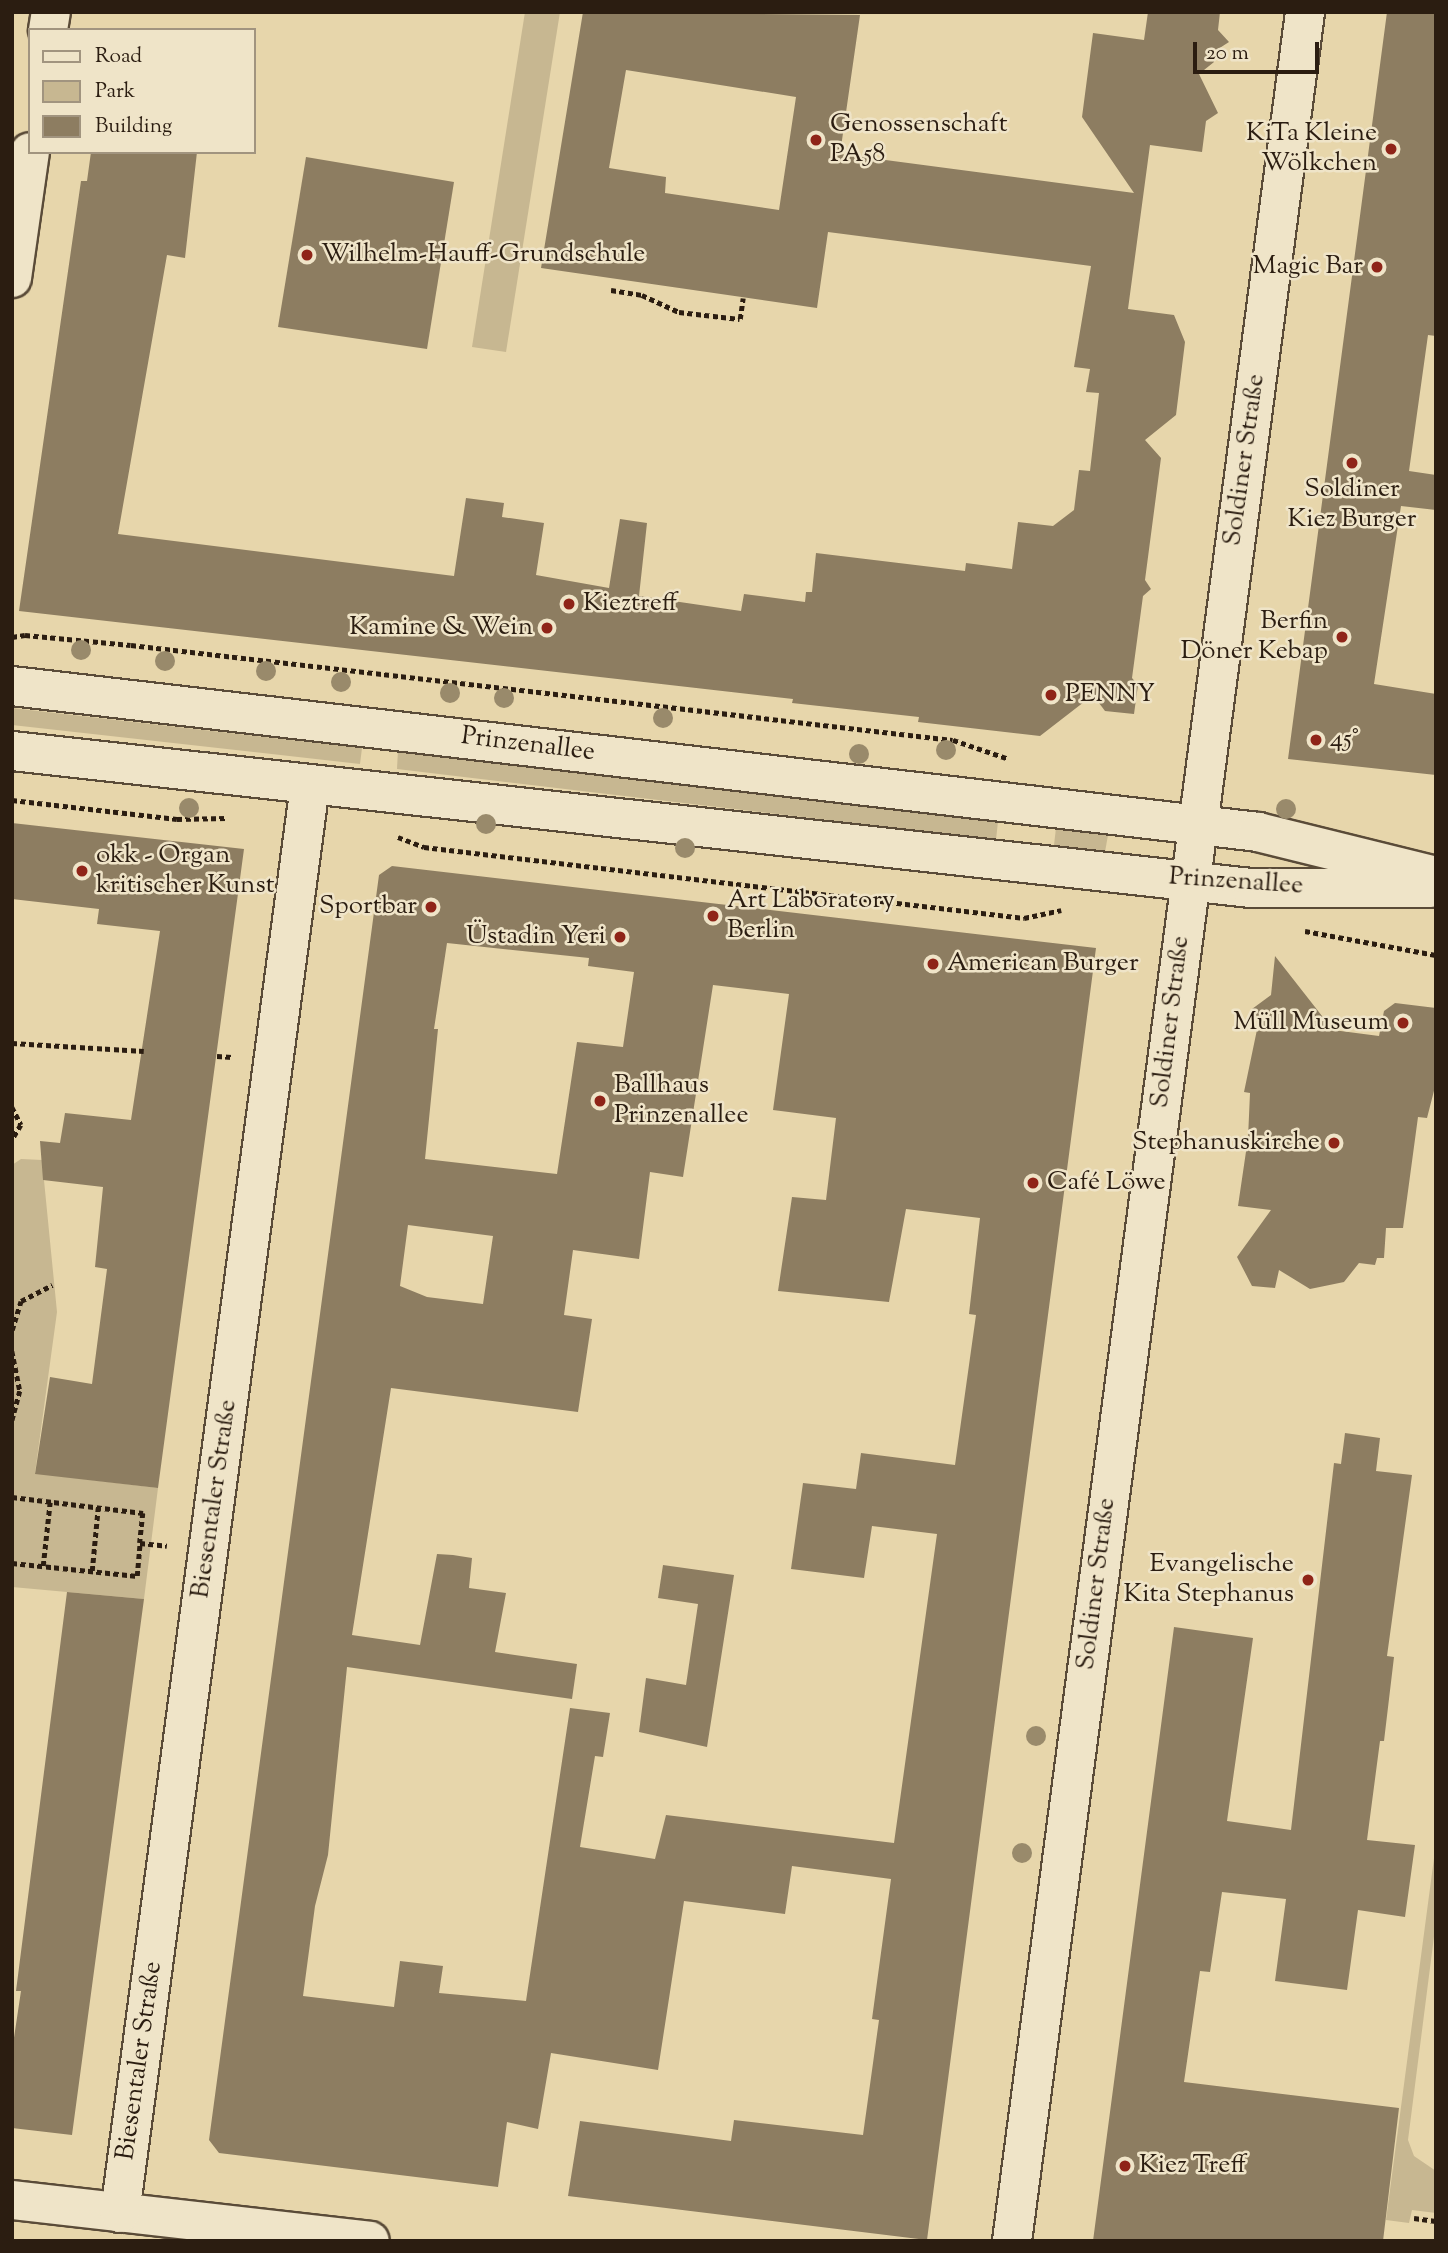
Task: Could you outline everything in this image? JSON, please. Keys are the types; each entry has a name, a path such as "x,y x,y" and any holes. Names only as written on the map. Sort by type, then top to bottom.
{"street":[{"name":"Soldiner Straße","path":"1012,2241 1196,825 1305,12"},
{"path":"12,278 30,154"},
{"name":"Prinzenallee","path":"12,687 1287,836 1436,876"},
{"name":"Prinzenallee","path":"12,751 1251,888 1436,888"},
{"name":"Biesentaler Straße","path":"120,2213 310,785"},
{"path":"1037,865 1044,807"},
{"path":"12,2200 370,2241"}],"path":[{"path":"611,290 642,295 679,312 740,319 743,298"},
{"path":"12,637 25,635 131,645 953,740 1015,761"},
{"path":"12,800 195,820 235,817"},
{"path":"384,833 424,848 1024,918 1065,909"},
{"path":"1302,931 1436,955"},
{"path":"12,1043 144,1051"},
{"path":"217,1056 232,1057"},
{"path":"12,1107 20,1125 12,1140"},
{"path":"12,1330 21,1301 52,1285"},
{"path":"12,1351 20,1391 12,1421"},
{"path":"12,1497 143,1513 137,1577 12,1563"},
{"path":"43,1566 50,1502"},
{"path":"92,1571 98,1508"},
{"path":"140,1543 169,1546"},
{"path":"1414,2218 1436,2221"}],"green space":[{"path":"525,12 560,12 506,352 472,347"},
{"path":"12,708 362,748 360,764 12,725"},
{"path":"398,750 998,821 996,840 397,769"},
{"path":"1056,828 1108,835 1105,852 1054,845"},
{"path":"21,1159 42,1160 57,1312 35,1473 158,1488 144,1599 12,1587 12,1165"},
{"path":"1436,1843 1436,1921 1408,2140 1414,2156 1436,2171 1436,2213 1412,2210 1409,2223 1386,2220"}],"building":[{"path":"583,12 860,15 840,154 1134,193 1082,117 1093,33 1144,40 1148,12 1220,12 1218,30 1229,42 1215,51 1214,62 1199,74 1218,113 1206,121 1202,152 1150,145 1128,309 1174,315 1185,342 1176,415 1145,440 1161,458 1145,580 1151,589 1143,596 1132,678 1138,685 1134,714 1105,711 1093,695 1040,736 918,722 919,717 792,703 793,699 19,611 81,181 87,181 91,154 197,154 185,258 167,255 118,534 454,576 466,498 504,503 502,517 544,523 536,575 609,588 620,519 647,523 639,596 741,611 744,594 805,602 806,592 812,592 816,553 965,571 966,563 1012,569 1018,522 1053,526 1074,510 1079,470 1090,471 1099,393 1086,392 1090,369 1074,367 1091,266 828,232 817,308 541,268","holes":["626,70 796,97 779,210 665,193 666,177 609,168"]},
{"path":"1387,12 1436,12 1436,336 1428,335 1409,471 1436,475 1436,510 1401,506 1374,684 1436,694 1436,775 1288,759"},
{"path":"306,157 454,182 427,349 278,327"},
{"path":"12,823 244,849 158,1488 35,1474 50,1377 92,1384 107,1269 95,1267 103,1187 43,1180 40,1141 60,1143 65,1113 131,1120 160,931 97,924 99,909 12,899"},
{"path":"392,866 1096,948 927,2240 568,2196 580,2121 731,2141 734,2120 863,2135 879,2020 872,2019 891,1879 792,1866 785,1914 684,1901 658,2070 551,2053 538,2129 507,2122 498,2187 219,2153 209,2140 379,875","holes":["447,943 589,958 588,966 634,972 623,1047 577,1042 557,1174 425,1159 438,1029 434,1029","713,985 789,994 773,1110 836,1118 826,1200 792,1197 778,1291 889,1302 906,1209 980,1218 969,1314 976,1315 955,1465 861,1453 856,1489 803,1483 791,1569 864,1578 872,1526 937,1534 894,1843 666,1815 655,1859 580,1847 595,1756 603,1757 610,1713 570,1708 526,2001 439,1993 443,1966 400,1961 394,2007 303,1996 315,1906 328,1855 347,1667 572,1699 577,1664 495,1652 506,1593 469,1588 472,1558 437,1554 420,1645 352,1635 391,1388 578,1412 592,1319 564,1315 573,1250 639,1259 650,1172 683,1177","408,1225 493,1236 483,1304 427,1297 400,1286"]},
{"name":"Stephanuskirche","path":"1275,956 1333,1030 1379,1036 1384,1011 1395,1003 1436,1008 1436,1083 1427,1118 1418,1117 1403,1228 1386,1228 1384,1258 1377,1258 1375,1265 1359,1263 1344,1282 1310,1289 1279,1270 1275,1288 1252,1286 1237,1257 1271,1210 1238,1206 1248,1138 1250,1093 1244,1092 1259,1020 1252,1009 1271,995"},
{"path":"1345,1433 1380,1438 1376,1471 1412,1475 1387,1656 1394,1657 1384,1741 1380,1741 1367,1840 1415,1845 1405,1917 1358,1910 1347,1990 1275,1981 1286,1899 1222,1892 1210,1972 1200,1971 1184,2082 1399,2108 1383,2241 1093,2241 1174,1627 1253,1638 1227,1821 1291,1830 1334,1463 1341,1464"},
{"path":"663,1565 734,1575 707,1747 639,1732 646,1678 686,1685 698,1604 658,1598"},
{"path":"67,1592 144,1599 72,2135 12,2128 12,2051 21,1991 16,1991"}],"place":[{"name":"Genossenschaft PA58","path":"816,140"},
{"name":"KiTa Kleine Wölkchen","path":"1391,149"},
{"name":"Wilhelm-Hauff-Grundschule","path":"307,255"},
{"name":"Magic Bar","path":"1377,267"},
{"name":"Soldiner Kiez Burger","path":"1352,463"},
{"name":"Kieztreff","path":"569,604"},
{"name":"Kamine & Wein","path":"547,628"},
{"name":"Berfin Döner Kebap","path":"1342,637"},
{"name":"PENNY","path":"1051,695"},
{"name":"45°","path":"1316,740"},
{"name":"okk - Organ kritischer Kunst","path":"82,871"},
{"name":"Sportbar","path":"431,907"},
{"name":"Art Laboratory Berlin","path":"713,916"},
{"name":"Üstadin Yeri","path":"620,937"},
{"name":"American Burger","path":"933,964"},
{"name":"Müll Museum","path":"1403,1023"},
{"name":"Ballhaus Prinzenallee","path":"600,1101"},
{"name":"Stephanuskirche","path":"1334,1143"},
{"name":"Café Löwe","path":"1033,1183"},
{"name":"Evangelische Kita Stephanus","path":"1308,1580"},
{"name":"Kiez Treff","path":"1125,2166"}]}
